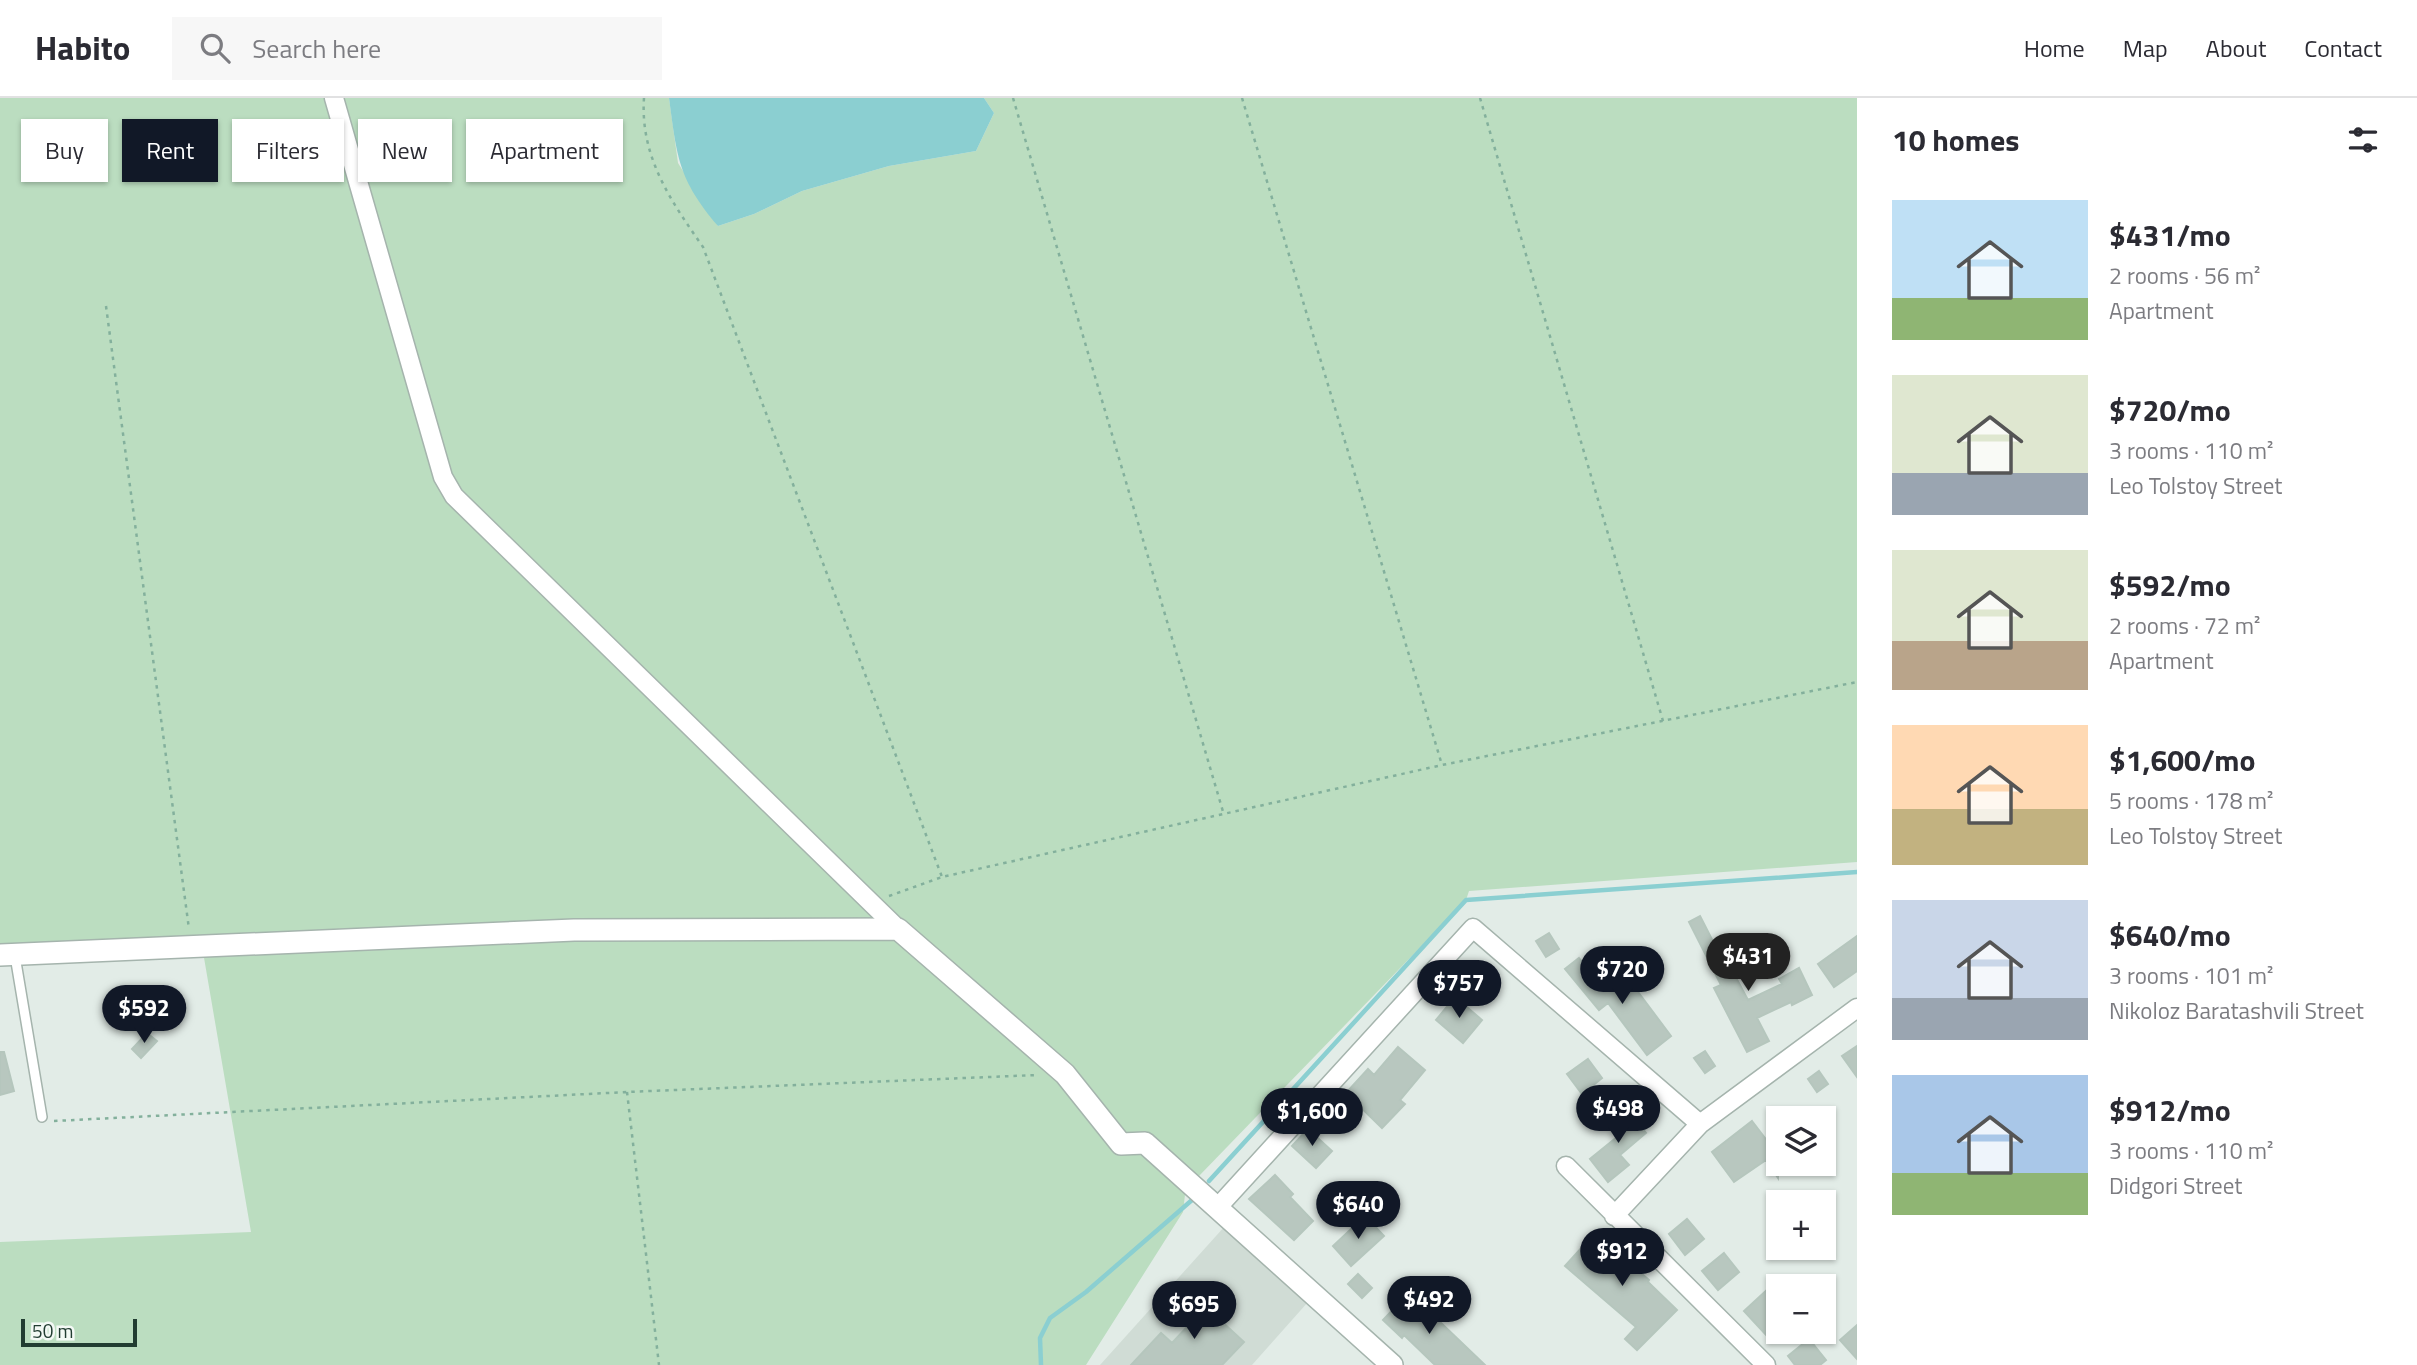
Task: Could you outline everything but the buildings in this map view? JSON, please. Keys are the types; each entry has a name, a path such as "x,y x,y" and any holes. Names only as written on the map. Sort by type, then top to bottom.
{"street":[{"path":"334,98 443,477 454,496 898,929 1065,1074 1121,1144 1145,1143 1392,1365"},
{"path":"1218,1207 1473,928 1700,1124"},
{"path":"7,955 574,930 898,929"},
{"path":"1614,1216 1700,1124 1857,1009"},
{"path":"1566,1166 1766,1365"}],"lane":[{"path":"7,955 42,1117"}],"path":[{"path":"644,98 643,113 649,155 667,196 703,247 942,877"},
{"path":"1013,98 1224,816"},
{"path":"1242,98 1442,765"},
{"path":"1480,98 1663,721"},
{"path":"106,306 191,946"},
{"path":"873,902 942,877 1224,816 1442,765 1857,682"},
{"path":"42,1117 48,1122 627,1092 1065,1074"},
{"path":"627,1092 659,1365"}],"shaded area":[{"path":"1225,1226 1308,1302 1252,1365 1100,1365"}],"green space":[{"path":"0,98 669,98 678,163 718,226 754,214 802,191 889,166 976,151 994,113 984,98 1857,98 1857,862 1469,891 1466,900 1199,1176 1145,1143 1186,1186 1183,1212 1086,1365 0,1365 0,1242 251,1232 202,946 0,955"}],"water":[{"path":"669,98 984,98 994,113 976,151 889,166 802,191 754,214 718,226 695,194 681,166"}],"waterway":[{"path":"1209,1181 1466,900 1857,872"},
{"path":"1041,1365 1040,1338 1050,1318 1086,1292 1192,1200"}]}
